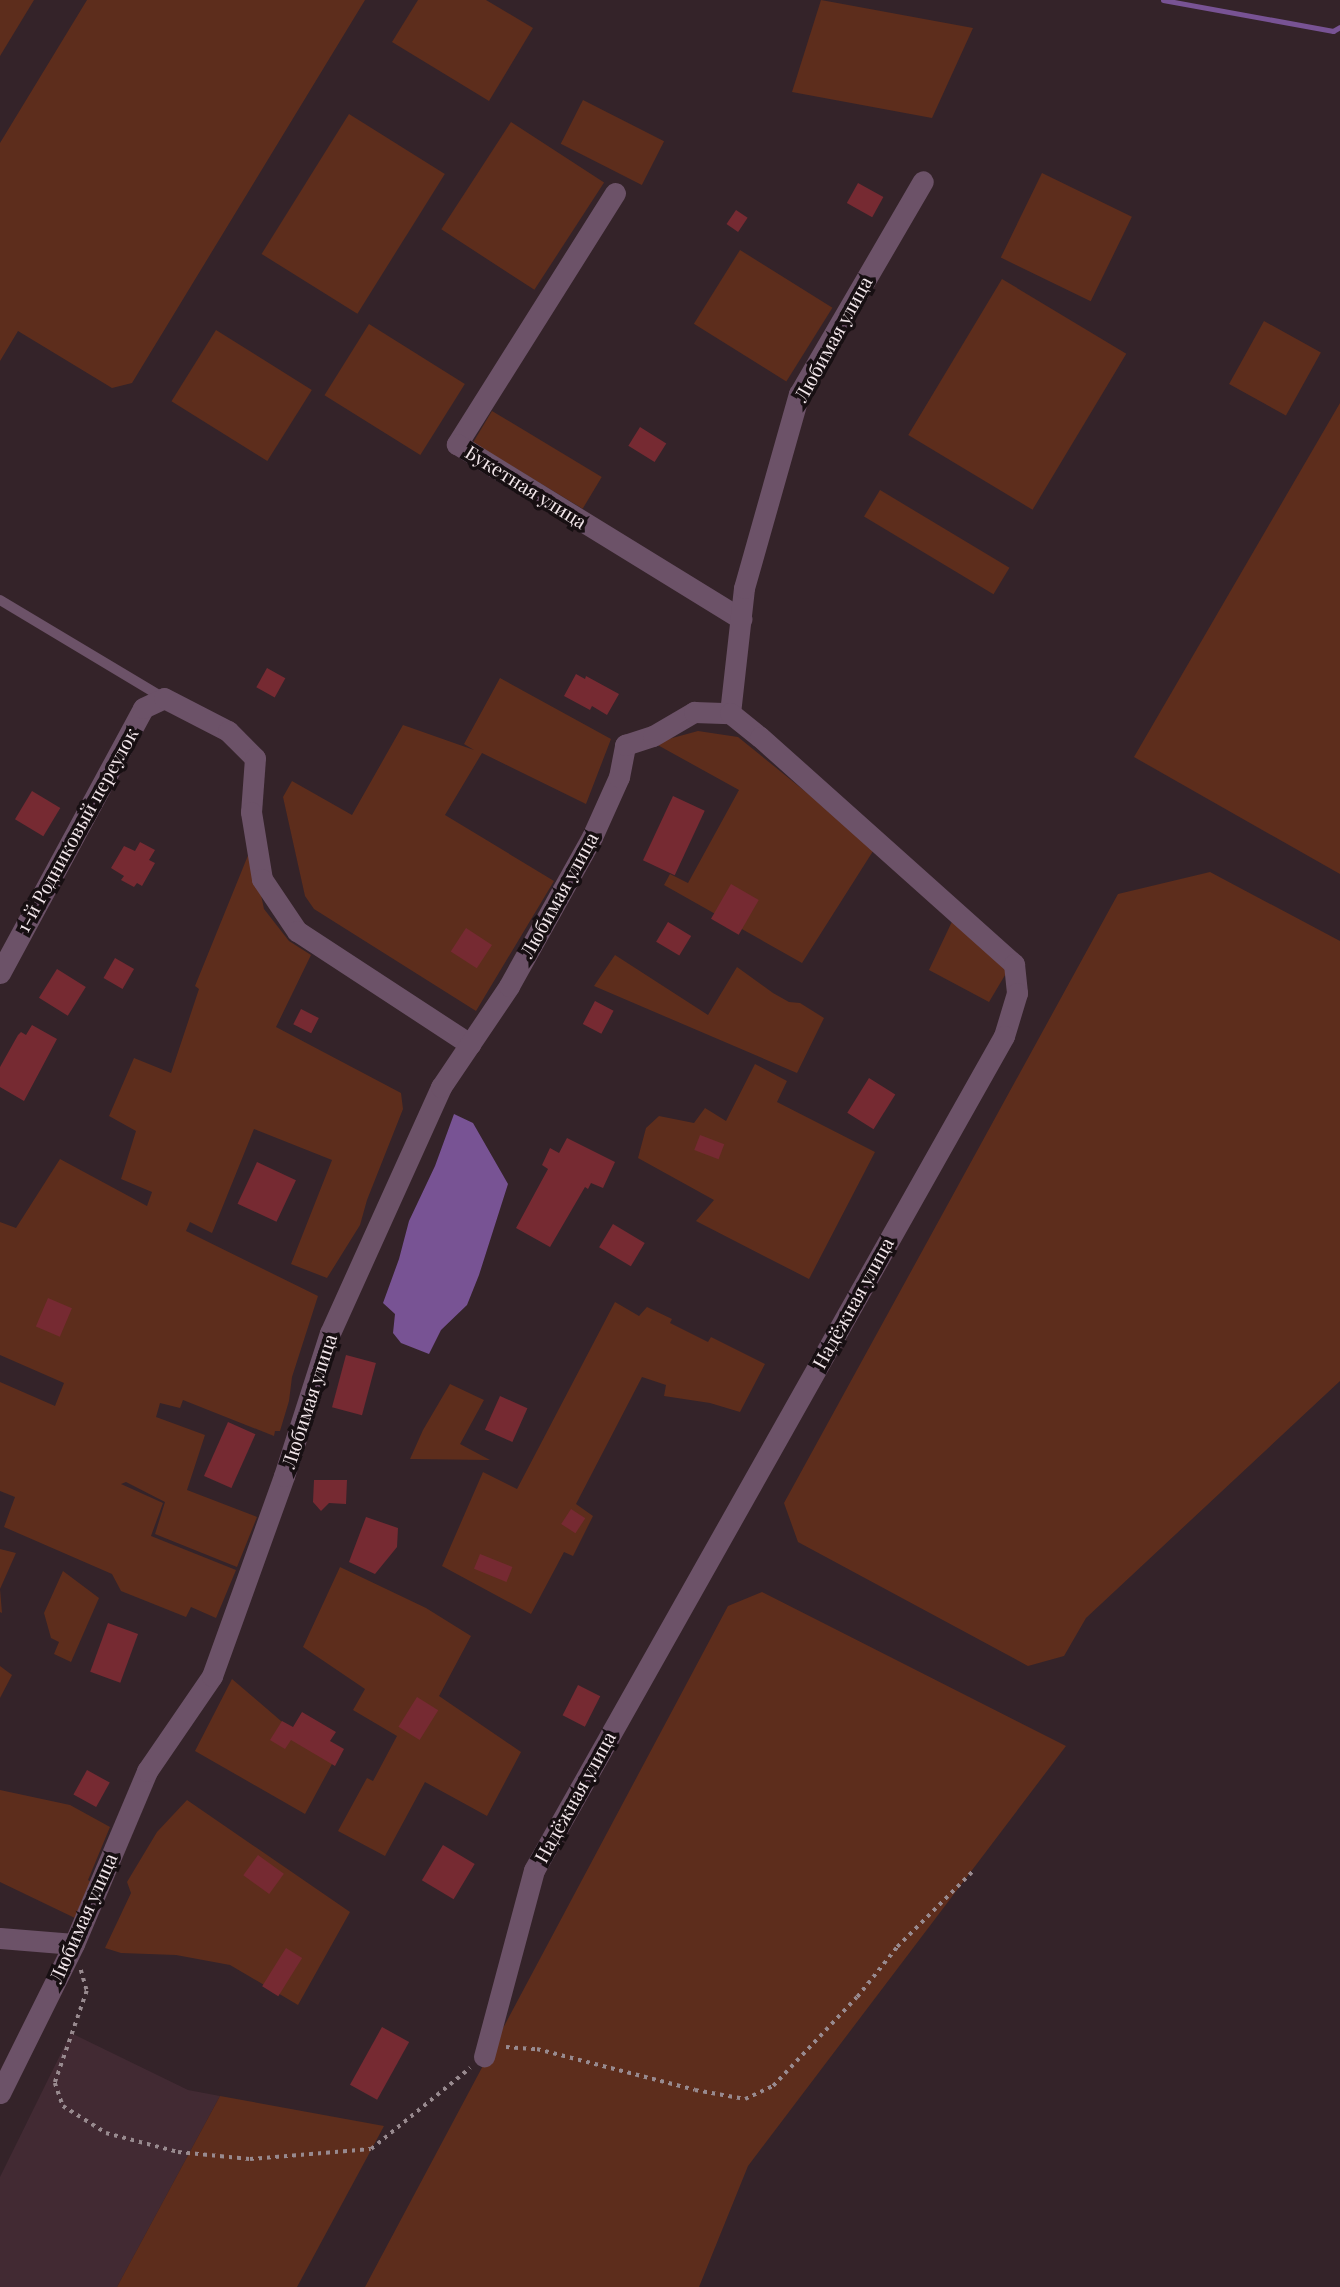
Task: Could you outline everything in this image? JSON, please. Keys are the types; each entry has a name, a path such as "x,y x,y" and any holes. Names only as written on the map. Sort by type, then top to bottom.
{"street":[{"name":"Любимая улица","path":"0,2093 74,1944 147,1771 212,1676 284,1476 330,1333 441,1087 509,985 592,837 620,777 625,746 653,736 694,712 730,713 744,588 799,394 923,181"},
{"name":"Букетная улица","path":"615,193 457,444 741,618"},
{"name":"1-й Родниковый переулок","path":"0,973 58,863 95,802 143,708 164,698"},
{"path":"164,698 228,732 255,758 251,811 262,879 297,931 470,1044"},
{"name":"Надёжная улица","path":"484,2056 534,1870 1004,1036 1017,993 1014,964 730,713"},
{"path":"0,1938 74,1944"}],"lane":[{"path":"0,600 164,698"}],"shaded area":[{"path":"0,0 34,0 0,56"},
{"path":"87,0 365,0 132,383 112,388 18,331 0,361 0,143"},
{"path":"418,0 486,0 533,28 489,101 392,42"},
{"path":"821,0 973,28 932,118 792,92"},
{"path":"583,100 664,141 642,185 561,144"},
{"path":"349,114 445,174 357,314 262,254"},
{"path":"511,122 604,182 534,290 441,229"},
{"path":"1042,173 1132,217 1091,301 1001,257"},
{"path":"740,250 832,308 786,382 694,324"},
{"path":"1002,279 1126,354 1033,510 908,435"},
{"path":"1264,321 1321,353 1286,415 1229,384"},
{"path":"369,324 465,384 420,455 324,395"},
{"path":"216,330 312,390 267,461 171,401"},
{"path":"1340,403 1340,874 1134,757"},
{"path":"492,411 602,477 583,509 473,443"},
{"path":"880,490 1009,568 993,594 864,517"},
{"path":"500,678 611,739 586,804 482,753 445,815 554,881 476,1011 314,909 305,896 283,797 292,781 352,815 403,725 474,750 464,744"},
{"path":"698,731 738,737 875,848 802,963 664,885 670,874 688,883 739,790 654,743"},
{"path":"251,848 264,909 289,941 311,955 276,1027 401,1093 403,1109 367,1200 360,1225 327,1278 291,1264 332,1160 254,1129 212,1233 190,1222 186,1231 318,1296 292,1377 289,1401 280,1431 275,1431 274,1436 183,1400 180,1408 160,1403 156,1417 205,1435 187,1490 257,1517 237,1567 155,1534 165,1502 126,1482 121,1484 163,1503 151,1536 236,1570 216,1618 191,1607 186,1617 121,1591 112,1574 4,1527 15,1497 0,1491 0,1382 55,1406 64,1383 0,1355 0,1222 16,1228 60,1159 147,1206 152,1192 121,1179 136,1131 109,1116 134,1058 171,1073 199,989 195,986"},
{"path":"1210,872 1340,941 1340,1381 1086,1618 1064,1656 1028,1666 798,1542 784,1503 1118,894"},
{"path":"958,909 1014,960 989,1002 929,970"},
{"path":"615,955 708,1015 737,967 773,993 789,1002 800,1003 824,1018 797,1073 594,986"},
{"path":"755,1064 787,1081 777,1102 875,1152 809,1279 696,1221 714,1200 638,1158 646,1128 659,1116 694,1123 705,1108 726,1121"},
{"path":"454,1114 473,1123 508,1184 467,1305 441,1330 429,1354 401,1343 393,1333 395,1314 383,1303 409,1221 435,1166"},
{"path":"615,1302 639,1316 647,1307 672,1319 670,1323 708,1342 711,1337 765,1364 740,1412 710,1403 664,1396 666,1385 642,1377 576,1504 593,1516 573,1556 564,1552 531,1614 442,1566 483,1472 517,1489"},
{"path":"450,1384 484,1400 460,1444 490,1460 410,1459 423,1430"},
{"path":"0,1549 16,1553 0,1589"},
{"path":"340,1567 426,1608 471,1636 439,1696 521,1752 487,1816 425,1782 385,1856 338,1831 367,1778 373,1781 397,1736 353,1710 365,1689 303,1647"},
{"path":"63,1571 99,1598 71,1662 54,1654 59,1642 51,1638 44,1613"},
{"path":"762,1592 1066,1746 748,2166 699,2287 365,2287 728,1606"},
{"path":"0,1666 12,1675 0,1698"},
{"path":"232,1679 281,1721 315,1740 332,1764 305,1814 195,1751"},
{"path":"0,1790 70,1805 110,1827 88,1880 95,1884 77,1919 0,1882"},
{"path":"187,1800 350,1912 298,2005 230,1965 176,1955 121,1953 105,1948 131,1893 127,1882 157,1832"},
{"path":"71,2033 188,2090 220,2096 117,2287 0,2287 0,2177"},
{"path":"220,2096 384,2126 297,2287 117,2287"}],"building":[{"path":"858,183 883,197 872,217 847,203"},
{"path":"736,210 748,218 738,232 726,224"},
{"path":"640,427 666,443 655,462 628,446"},
{"path":"267,668 285,678 275,697 256,687"},
{"path":"576,674 585,679 586,676 619,694 607,715 592,706 590,710 564,696"},
{"path":"32,791 60,808 43,836 15,819"},
{"path":"673,796 705,811 675,875 643,860"},
{"path":"140,842 155,850 149,860 155,863 142,886 137,883 134,887 121,880 124,876 111,868 124,846 135,851"},
{"path":"731,884 759,900 739,935 711,919"},
{"path":"668,922 691,936 679,956 656,942"},
{"path":"466,928 492,945 477,968 451,951"},
{"path":"115,958 134,969 123,989 104,978"},
{"path":"57,969 86,987 68,1016 39,998"},
{"path":"595,1001 614,1011 601,1034 583,1024"},
{"path":"301,1009 319,1018 311,1033 293,1024"},
{"path":"32,1025 57,1039 24,1101 0,1087 0,1067 18,1035 21,1032 26,1035"},
{"path":"869,1078 895,1094 874,1129 847,1113"},
{"path":"700,1135 724,1144 719,1159 694,1150"},
{"path":"567,1138 615,1162 603,1188 591,1183 588,1189 585,1187 550,1247 516,1228 548,1169 542,1165 550,1148 559,1153"},
{"path":"257,1162 296,1180 277,1222 238,1204"},
{"path":"613,1224 645,1243 631,1266 599,1247"},
{"path":"48,1298 72,1308 60,1337 36,1327"},
{"path":"346,1355 376,1363 362,1415 332,1407"},
{"path":"500,1396 527,1408 512,1442 485,1430"},
{"path":"228,1422 255,1434 231,1488 204,1476"},
{"path":"314,1480 347,1480 346,1504 329,1503 321,1511 313,1502"},
{"path":"571,1509 585,1518 575,1533 561,1524"},
{"path":"366,1517 398,1528 397,1547 375,1574 349,1562"},
{"path":"480,1554 512,1567 506,1582 474,1569"},
{"path":"108,1623 138,1634 120,1683 90,1672"},
{"path":"578,1685 600,1696 585,1727 563,1715"},
{"path":"417,1697 438,1710 420,1740 398,1727"},
{"path":"302,1712 336,1732 330,1741 344,1749 335,1766 291,1740 285,1749 270,1740 282,1721 293,1727"},
{"path":"87,1770 110,1783 96,1807 73,1794"},
{"path":"443,1845 475,1864 454,1899 422,1880"},
{"path":"258,1855 284,1874 269,1894 243,1875"},
{"path":"286,1948 302,1958 278,1996 262,1986"},
{"path":"382,2027 409,2042 377,2100 350,2085"}],"waterway":[{"path":"1163,0 1333,31 1340,27"}]}
